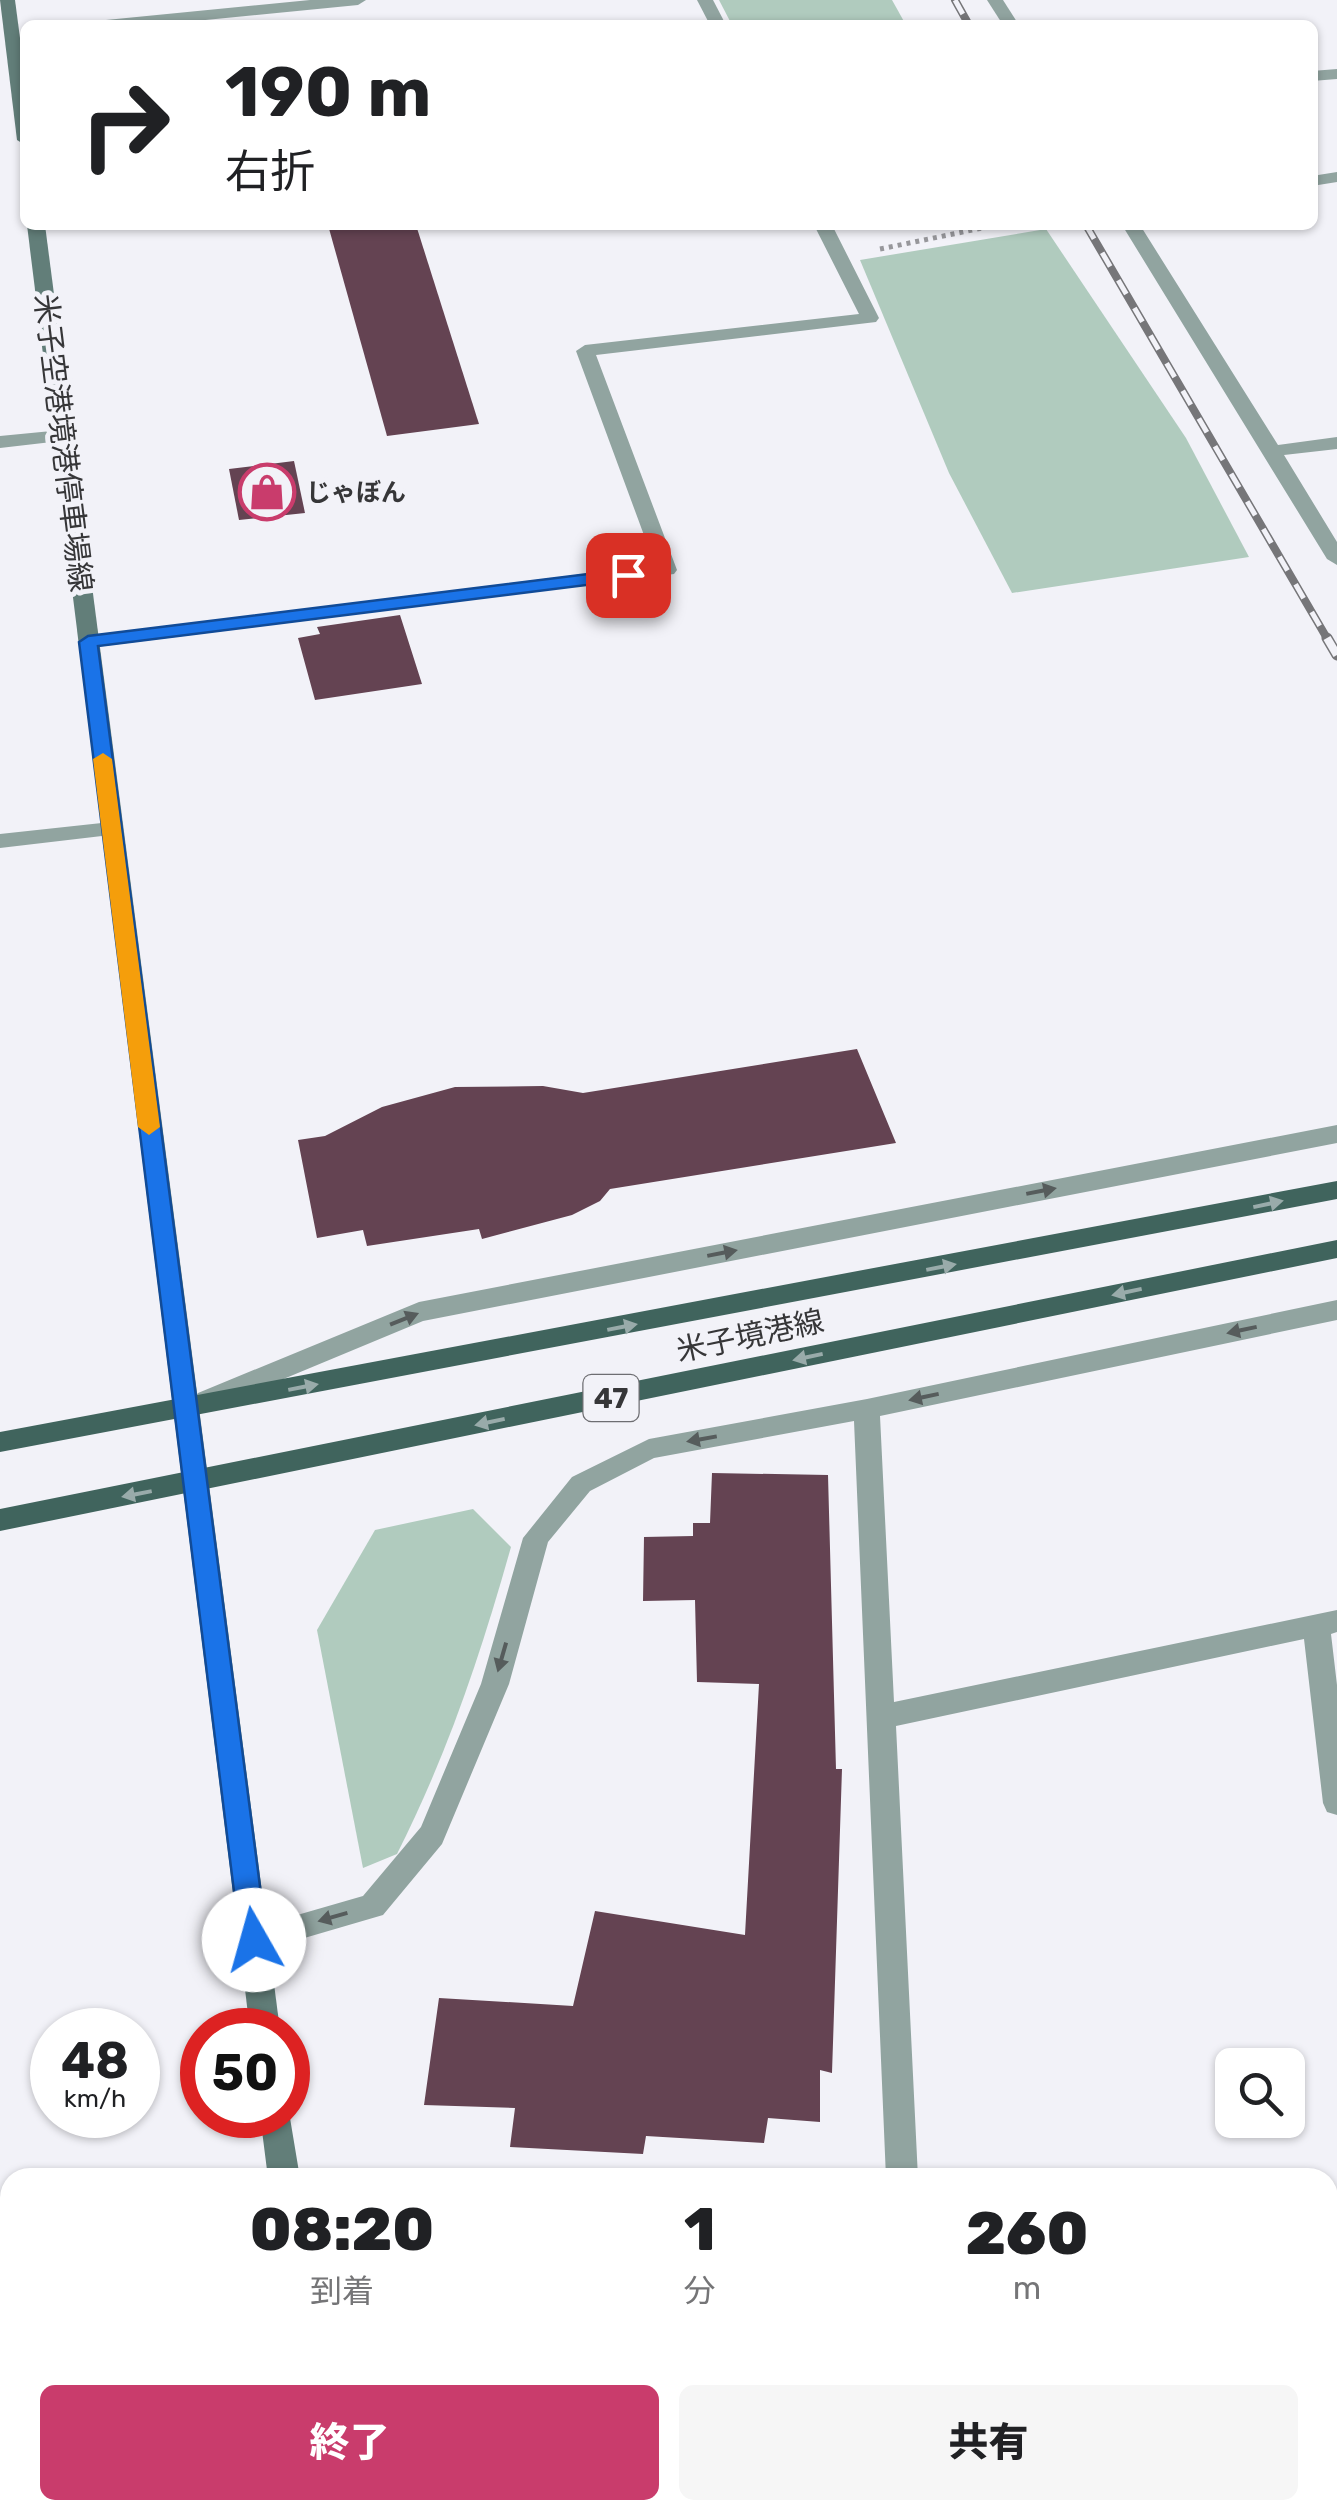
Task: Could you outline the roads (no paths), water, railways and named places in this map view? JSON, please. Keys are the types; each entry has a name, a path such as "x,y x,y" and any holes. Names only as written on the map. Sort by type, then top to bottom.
{"main road":[{"path":"7,0 20,98"},
{"name":"米子空港境港停車場線","path":"37,230 262,2008"},
{"name":"米子境港線","path":"0,1442 1337,1190"},
{"name":"米子境港線","path":"0,1520 1337,1249"},
{"path":"279,2138 283,2168"}],"street":[{"path":"156,20 358,0"},
{"path":"88,642 667,570 585,352 870,318 826,230"},
{"path":"1135,230 1337,559"},
{"path":"0,442 62,436"},
{"path":"1272,451 1337,443"},
{"path":"0,841 111,829"},
{"path":"184,1410 419,1312 1337,1134"},
{"path":"254,1940 373,1906 432,1835 494,1684 536,1538 581,1484 649,1448 867,1409 1337,1310"},
{"path":"867,1409 902,2168"},
{"path":"880,1717 1326,1623 1337,1803"}],"railway":[{"path":"955,0 966,20"},
{"path":"1089,230 1328,640"},
{"path":"1327,638 1337,655"}],"place":[{"name":"じゃぼん","path":"267,492"}]}
